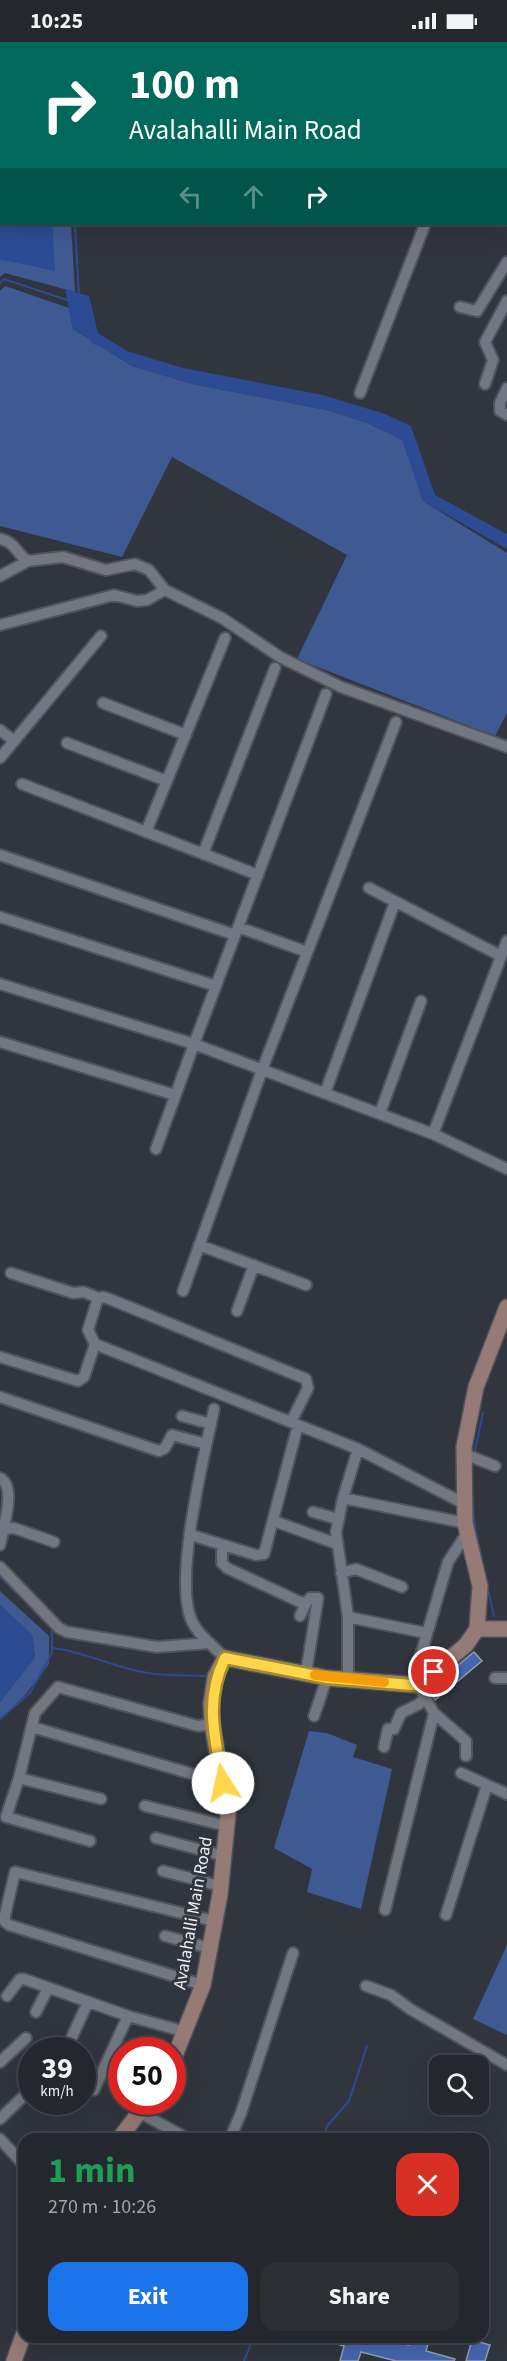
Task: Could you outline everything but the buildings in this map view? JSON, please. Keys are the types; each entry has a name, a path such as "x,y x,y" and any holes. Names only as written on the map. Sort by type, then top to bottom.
{"main road":[{"path":"225,1658 327,1678 348,1678 418,1689 466,1645 477,1629 480,1586 466,1528 464,1454 476,1387 507,1307"},
{"path":"477,1629 507,1629"},
{"name":"Avalahalli Main Road","path":"184,2037 202,1985 224,1856 228,1814 212,1724 211,1704 215,1677 225,1658"},
{"path":"124,2133 137,2115"},
{"path":"14,2361 20,2343"}],"street":[{"path":"360,393 425,225"},
{"path":"460,308 477,311 507,262"},
{"path":"485,384 493,360 485,342 507,301 489,291"},
{"path":"507,388 499,408 507,414"},
{"path":"0,539 12,542 22,557 28,561"},
{"path":"0,576 28,561 63,557 106,570 135,564 149,570 165,590 222,618 280,657 341,687 507,747"},
{"path":"0,624 114,595 137,601 147,600 165,590"},
{"path":"0,758 101,636"},
{"path":"147,832 225,638"},
{"path":"203,854 275,668"},
{"path":"156,1149 326,694"},
{"path":"102,703 186,735"},
{"path":"183,1291 262,1070 396,722"},
{"path":"0,730 14,741"},
{"path":"67,743 167,781"},
{"path":"22,784 258,875"},
{"path":"0,855 307,952"},
{"path":"369,888 501,956"},
{"path":"325,1093 395,902"},
{"path":"0,917 216,986"},
{"path":"433,1134 507,941"},
{"path":"0,984 194,1044 433,1134 507,1169"},
{"path":"380,1113 421,1001"},
{"path":"0,1042 175,1095"},
{"path":"199,1245 306,1285"},
{"path":"237,1311 254,1265"},
{"path":"11,1274 73,1293 84,1292 98,1298 112,1300 306,1379 308,1388 294,1424 274,1521 263,1555 191,1535"},
{"path":"98,1298 88,1330 95,1344 358,1449 465,1504"},
{"path":"0,1357 78,1381 84,1377 95,1344"},
{"path":"0,1397 159,1451 165,1448 172,1435 206,1444"},
{"path":"214,1409 186,1566 187,1607 192,1622 225,1658"},
{"path":"182,1416 211,1424"},
{"path":"348,1678 348,1617 336,1532 343,1498 358,1449"},
{"path":"464,1454 495,1466"},
{"path":"0,1478 7,1485 8,1494 0,1545"},
{"path":"343,1498 466,1528 448,1562 426,1634 418,1689 419,1704 401,1713 394,1729 388,1729 384,1747"},
{"path":"314,1512 338,1519"},
{"path":"274,1521 337,1544"},
{"path":"3,1529 14,1528 54,1542"},
{"path":"222,1545 222,1563 227,1568 306,1603"},
{"path":"0,1567 59,1628 67,1632 157,1647 210,1643"},
{"path":"341,1573 356,1569 402,1587"},
{"path":"300,1616 310,1598 316,1597 319,1604 306,1674"},
{"path":"348,1617 426,1634"},
{"path":"314,1716 327,1678"},
{"path":"495,1678 507,1678"},
{"path":"90,1841 6,1817 19,1778 35,1713 58,1687 198,1726 212,1724"},
{"path":"418,1689 434,1713 466,1741 466,1755"},
{"path":"385,1910 434,1713"},
{"path":"32,1727 223,1783"},
{"path":"461,1773 507,1794"},
{"path":"19,1778 101,1799"},
{"path":"446,1915 487,1785"},
{"path":"145,1806 227,1826"},
{"path":"156,1838 224,1856"},
{"path":"163,1871 220,1886"},
{"path":"202,1985 9,1925 5,1915 15,1872 214,1921"},
{"path":"165,1936 209,1948"},
{"path":"233,2133 293,1953"},
{"path":"7,1995 22,1978 128,2016 186,2032"},
{"path":"366,1986 400,2000 410,2009 507,2065"},
{"path":"36,2012 48,1988"},
{"path":"72,2037 88,2002"},
{"path":"96,2086 128,2016"},
{"path":"0,2062 18,2045"},
{"path":"0,2119 18,2102"},
{"path":"154,2115 180,2133"},
{"path":"0,2139 18,2158"}],"shaded area":[{"path":"0,225 52,225 55,271 0,259"},
{"path":"52,225 71,225 75,292 5,273 0,277 0,259 54,270"},
{"path":"5,286 69,308 73,329 132,366 193,384 327,410 365,422 403,440 423,501 507,553 507,713 495,736 297,659 347,555 172,457 122,557 0,526 0,291"},
{"path":"65,289 89,296 98,333 127,351 183,368 323,395 385,414 411,426 435,495 507,534 507,549 423,501 402,440 365,422 327,410 193,384 132,366 73,329"},
{"path":"0,1591 49,1636 49,1664 26,1694 0,1720 0,1702 35,1657 32,1635 0,1605"},
{"path":"0,1605 32,1635 35,1657 0,1702"},
{"path":"309,1731 327,1733 357,1745 353,1757 392,1769 361,1909 307,1892 312,1869 274,1848"},
{"path":"507,1945 507,2035 473,2019"}],"waterway":[{"path":"75,225 79,296"},
{"path":"0,283 4,279 70,301"},
{"path":"90,337 92,342 98,345"},
{"path":"475,1450 483,1413"},
{"path":"472,1493 474,1521 485,1576"},
{"path":"0,1577 33,1608"},
{"path":"487,1585 494,1616"},
{"path":"0,1719 30,1693 52,1653 52,1627"},
{"path":"53,1648 148,1673 205,1676"},
{"path":"325,2133 327,2126 349,2101 367,2046"},
{"path":"244,2361 252,2343"}],"slow traffic":[{"path":"315,1675 384,1682"}],"route":[{"path":"223,1783 212,1724 211,1704 215,1677 225,1658 327,1678 412,1685 418,1685 434,1672"}]}
